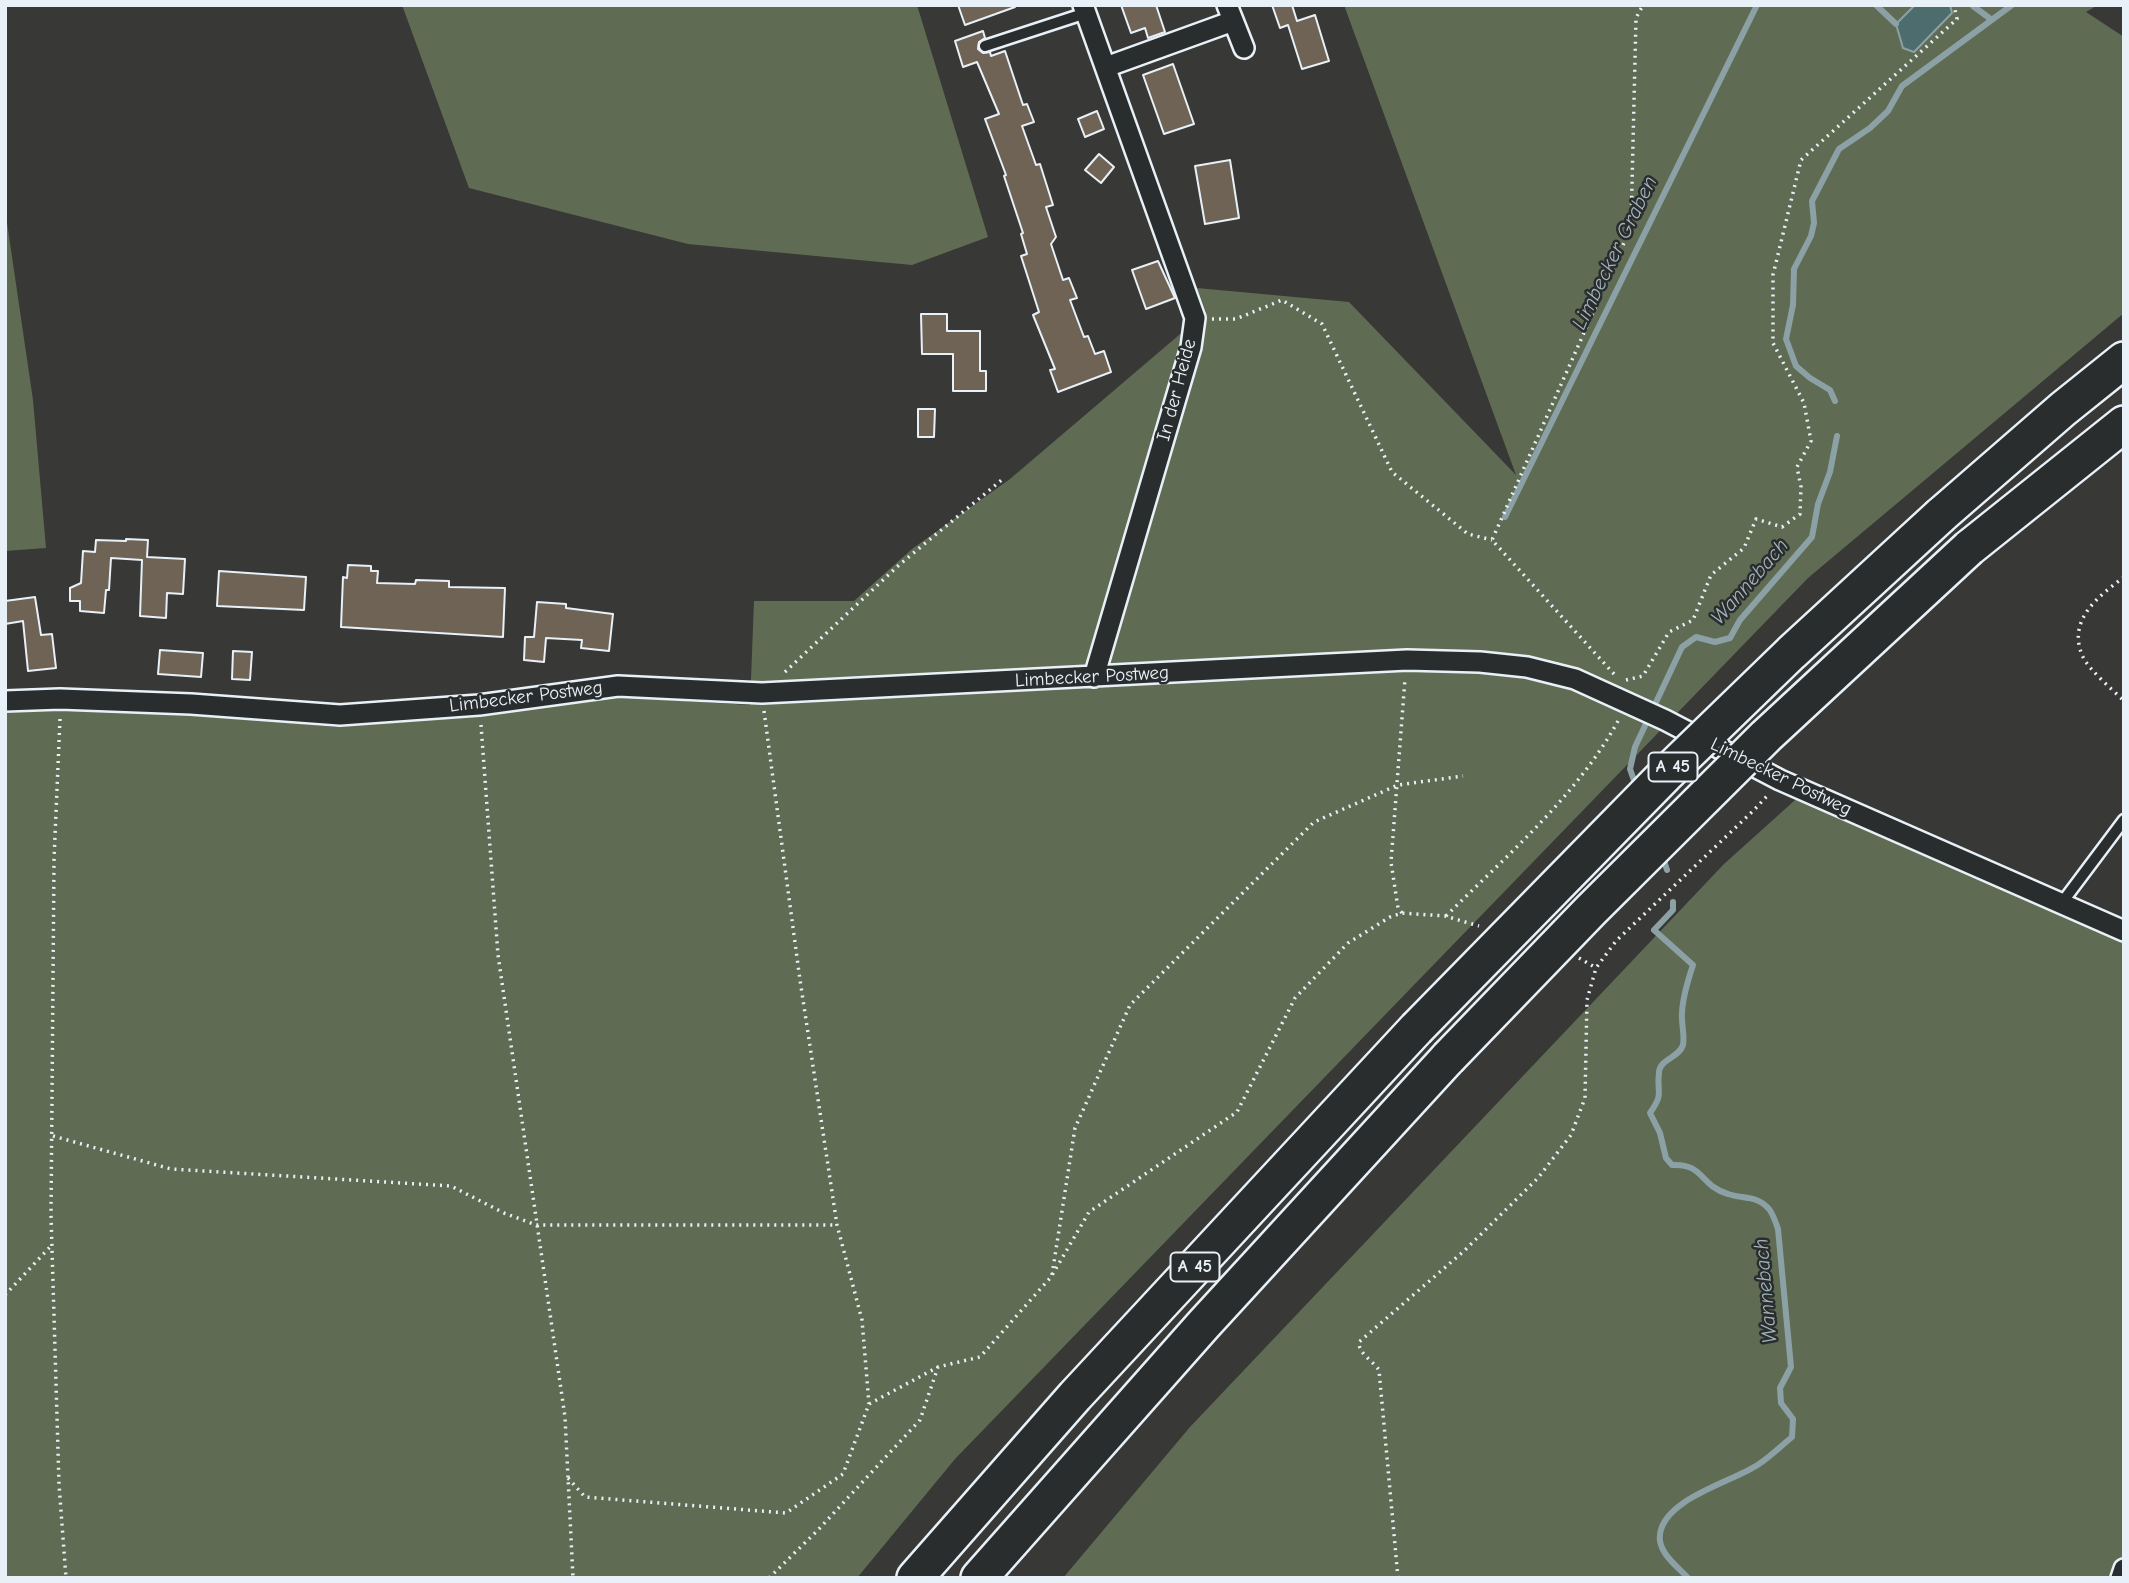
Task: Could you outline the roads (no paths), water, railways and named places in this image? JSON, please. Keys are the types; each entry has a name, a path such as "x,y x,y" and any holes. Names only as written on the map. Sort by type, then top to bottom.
{"highway":[{"name":"A 45","path":"915,1578 1074,1396 1416,1029 1665,775 1801,643 1941,515 2063,408 2124,360"},
{"name":"A 45","path":"979,1578 1204,1324 1448,1058 1591,911 1766,736 1969,548 2124,424"}],"street":[{"name":"In der Heide","path":"1085,9 1195,318 1191,347 1094,677"},
{"path":"1106,66 1230,13 1244,48"},
{"name":"Limbecker Postweg","path":"5,701 60,699 191,704 340,715 479,705 618,687 762,693 1407,660 1480,662 1527,667 1575,679 1665,720 1780,780 2124,931"},
{"path":"2121,1578 2124,1569"}],"lane":[{"path":"985,46 1085,9"},
{"path":"2061,904 2124,820"}],"water":[{"path":"1915,5 1950,5 1952,13 1914,52 1903,48 1896,24"}],"waterway":[{"name":"Limbecker Graben","path":"1505,517 1757,5"},
{"name":"Limbecker Graben","path":"1876,5 1896,24"},
{"name":"Wannebach","path":"1835,401 1830,390 1796,366 1786,339 1793,305 1794,269 1811,236 1814,223 1812,201 1839,149 1870,128 1888,111 1902,86 2012,5"},
{"name":"Limbecker Graben","path":"1973,6 1992,20"},
{"name":"Wannebach","path":"1636,786 1630,769 1635,747 1682,647 1696,637 1715,642 1730,638 1740,620 1812,537 1818,504 1830,472 1837,436"},
{"name":"Wannebach","path":"1662,855 1667,870"},
{"name":"Wannebach","path":"1673,902 1673,910 1654,930 1693,965 1683,1006 1683,1045 1678,1053 1660,1068 1659,1096 1650,1113 1660,1133 1666,1158 1672,1165 1682,1165 1696,1171 1712,1186 1728,1194 1760,1201 1773,1216 1778,1229 1791,1367 1780,1388 1781,1403 1793,1419 1792,1437 1768,1458 1687,1501 1665,1521 1660,1534 1662,1547 1688,1578"}]}
